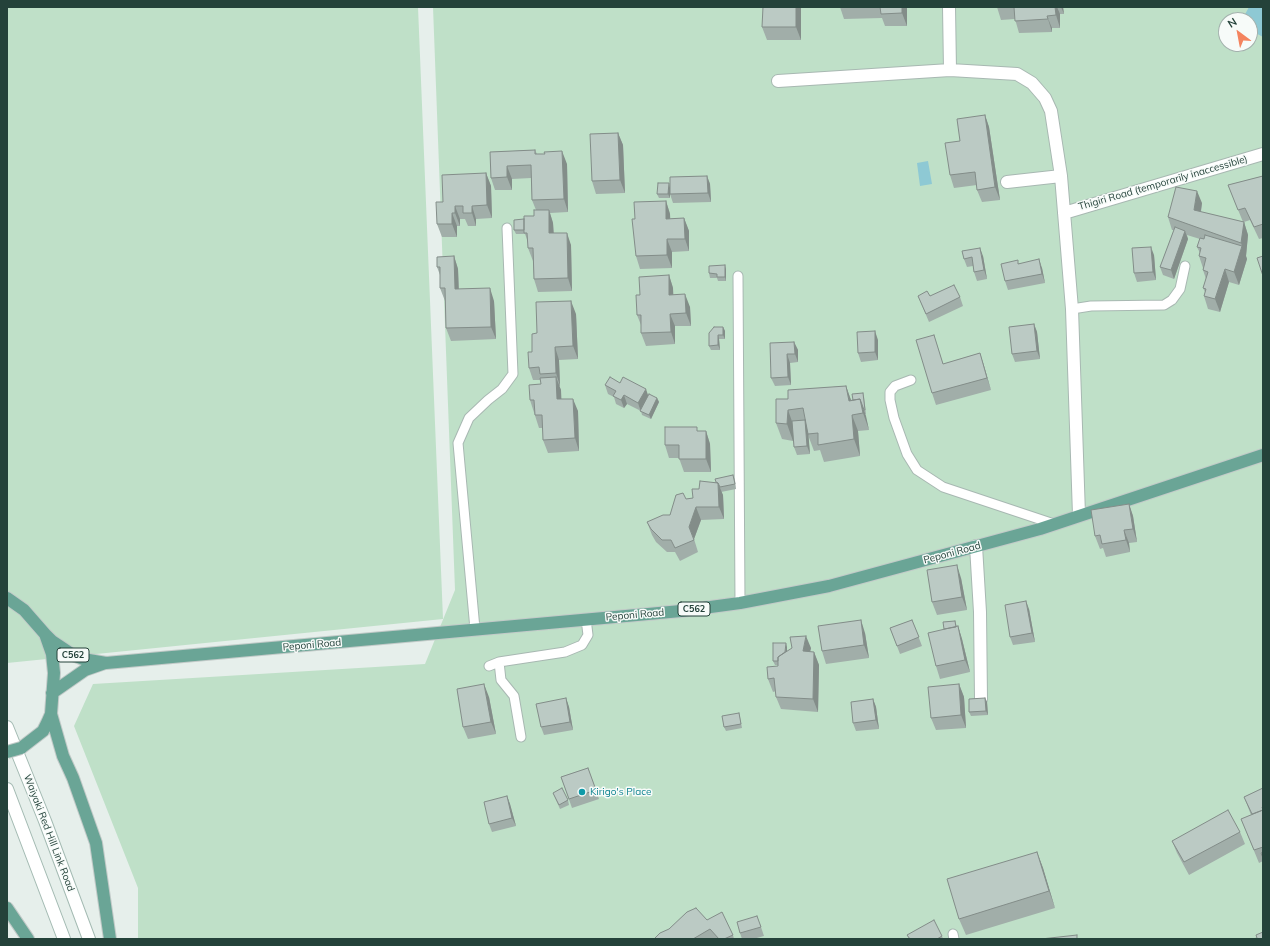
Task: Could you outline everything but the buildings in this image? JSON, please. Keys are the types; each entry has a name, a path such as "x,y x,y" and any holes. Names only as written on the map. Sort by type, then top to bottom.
{"main road":[{"name":"Peponi Road","path":"52,693 85,670 106,663 228,653 475,628 681,611 740,603 829,586 1054,524 1263,455"},
{"name":"Peponi Road","path":"7,598 24,610 56,644 73,655 83,659 106,663"},
{"path":"45,634 53,662 51,714 63,756 96,843 110,939"},
{"path":"7,752 21,748 43,731 51,714"},
{"path":"7,908 28,939"}],"street":[{"path":"949,7 950,70"},
{"path":"778,81 950,70 1017,74 1032,83 1046,98 1051,111 1061,176 1072,309 1079,515"},
{"name":"Thigiri Road (temporarily inaccessible)","path":"1064,213 1263,154"},
{"path":"1007,182 1061,176"},
{"path":"976,546 980,612 981,699"},
{"name":"Waiyaki Red Hill Link Road","path":"7,727 45,821 89,939"},
{"path":"7,789 64,939"}],"lane":[{"path":"475,628 458,443 470,418 488,400 502,389 513,374 507,228"},
{"path":"1072,309 1091,306 1164,305 1172,300 1180,289 1185,266"},
{"path":"738,276 740,603"},
{"path":"911,380 896,386 890,392 890,400 894,418 907,454 917,470 943,487 1054,524"},
{"path":"489,666 499,662 565,652 582,645 588,635 586,619"},
{"path":"499,662 501,680 514,696 521,737"}],"green space":[{"path":"7,7 418,7 443,619 7,663"},
{"path":"433,7 1263,7 1263,939 138,939 138,888 74,726 93,684 425,664 455,590"}],"water":[{"path":"1249,7 1263,7 1263,37 1258,34 1258,12 1246,12"},
{"path":"928,161 932,184 920,186 917,163"}],"place":[{"name":"Kirigo's Place","path":"582,792"}]}
